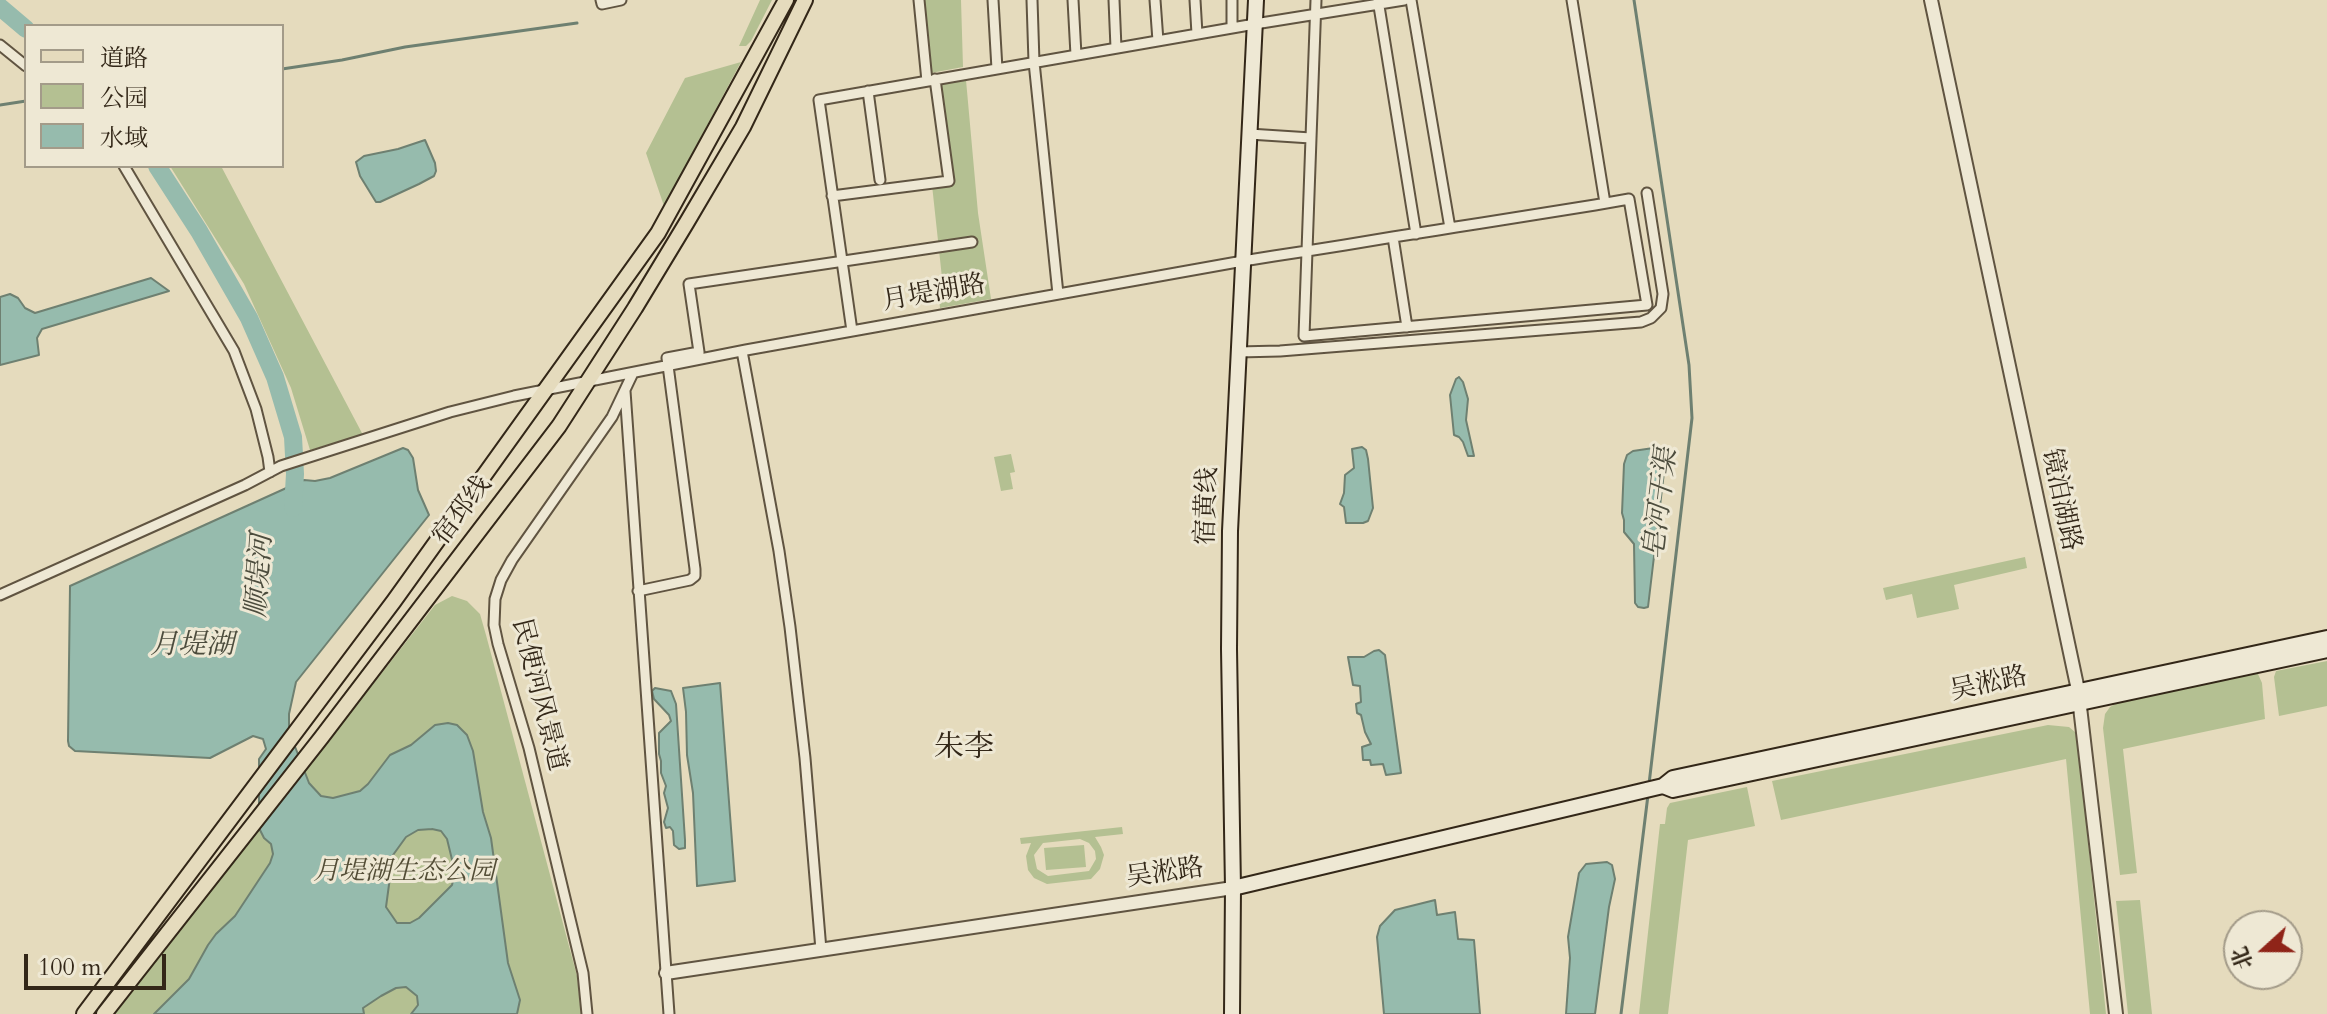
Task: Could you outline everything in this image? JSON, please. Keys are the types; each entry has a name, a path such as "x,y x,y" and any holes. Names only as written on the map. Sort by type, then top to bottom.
{"main road":[{"name":"宿邳线","path":"84,1014 394,601 658,233 786,0"},
{"name":"宿邳线","path":"104,1014 559,426 643,296 743,127 805,0"},
{"name":"宿黄线","path":"1232,1014 1230,531 1256,0"},
{"name":"吴淞路","path":"2079,697 2327,638"},
{"name":"吴淞路","path":"1233,888 1663,786 1673,778 2327,650"}],"street":[{"path":"601,0 602,4 621,0"},
{"path":"832,196 949,181 919,0"},
{"path":"993,0 997,69"},
{"path":"1032,0 1034,62 1058,294"},
{"path":"1073,0 1076,55"},
{"path":"1114,0 1116,48"},
{"path":"1155,0 1158,41"},
{"path":"1195,0 1197,34"},
{"path":"1232,0 1232,28"},
{"path":"1316,0 1304,336 1647,305 1629,199 1605,203 1572,0"},
{"path":"852,331 819,100 1378,2 1404,0"},
{"path":"1411,0 1450,228"},
{"name":"镜泊湖路","path":"1931,0 2079,697 2116,1014"},
{"path":"1378,2 1416,234"},
{"path":"0,45 24,64"},
{"path":"868,91 880,180"},
{"path":"1249,134 1311,138"},
{"path":"125,168 234,351 256,409 270,472"},
{"path":"1238,352 1641,322 1656,316 1663,294 1647,193"},
{"name":"月堤湖路","path":"0,595 281,466 450,412 546,390 852,331 1243,261 1605,203"},
{"path":"1393,237 1412,327 1418,340"},
{"path":"638,591 690,580 695,576 667,358 699,352 689,284 972,242"},
{"path":"742,351 790,627 805,758 821,950"},
{"name":"民便河风景道","path":"587,1014 583,973 529,748 498,644 494,625 495,599 512,560 612,417 633,373"},
{"path":"625,391 669,1014"},
{"name":"吴淞路","path":"666,973 1233,888"}],"green space":[{"path":"760,0 772,0 751,41 746,46 739,46"},
{"path":"923,0 961,0 963,67 931,73"},
{"path":"741,62 664,206 646,153 685,78"},
{"path":"966,80 978,213 991,299 940,308 938,288 943,287 932,185 951,182 939,85"},
{"path":"171,168 222,168 363,435 310,450 291,388 244,284"},
{"path":"1011,454 1015,472 1010,473 1013,489 1001,491 994,457"},
{"path":"2025,557 2027,568 1954,585 1959,609 1917,618 1912,594 1886,600 1883,588"},
{"name":"月堤湖生态公园","path":"452,596 467,601 480,614 577,976 581,1014 115,1014 435,605"},
{"path":"2327,661 2327,706 2279,716 2276,671"},
{"path":"2258,674 2262,683 2265,719 2123,749 2137,873 2120,875 2103,728 2105,714 2119,702"},
{"path":"2048,725 2069,727 2075,732 2078,745 2106,1014 2090,1014 2066,759 1781,820 1772,781"},
{"path":"1747,787 1755,826 1688,840 1668,1014 1639,1014 1660,824 1665,824 1667,808 1670,803"},
{"path":"1122,827 1123,834 1095,837 1104,855 1100,869 1091,879 1047,884 1034,878 1028,870 1026,856 1031,843 1021,844 1020,838","holes":["1080,839 1089,843 1096,859 1089,871 1048,876 1037,869 1034,855 1043,843"]},
{"path":"1084,845 1086,867 1046,870 1044,848"},
{"path":"2140,900 2152,1014 2128,1014 2116,901"}],"water":[{"path":"425,140 435,163 434,176 376,202 360,176 356,162 364,156"},
{"path":"151,278 169,291 42,329 37,338 39,355 0,365 0,297 10,294 35,313"},
{"path":"1459,377 1468,399 1466,420 1474,456 1468,456 1463,442 1454,435 1450,395"},
{"path":"1362,447 1368,459 1373,508 1368,521 1346,523 1344,507 1340,504 1345,475 1354,468 1352,449"},
{"path":"1667,447 1648,607 1644,608 1635,603 1634,544 1624,532 1624,464 1627,455 1633,451"},
{"name":"月堤湖","path":"403,448 413,458 418,490 429,515 296,682 289,714 289,731 309,783 321,796 333,798 360,791 390,755 411,745 435,725 457,725 467,735 491,838 508,963 520,1000 517,1014 411,1014 418,1005 417,996 406,987 396,988 381,996 363,1008 364,1014 154,1014 189,979 208,945 235,916 270,863 273,854 271,844 259,828 259,759 266,749 263,739 253,736 210,758 75,751 68,741 70,586 304,480 330,478","holes":["418,830 441,831 447,839 455,872 452,885 419,918 410,923 397,923 386,907 393,855 406,837"]},
{"path":"1379,650 1385,655 1401,773 1386,775 1383,764 1371,765 1370,760 1363,760 1362,747 1371,744 1361,715 1357,713 1356,704 1361,702 1360,686 1353,685 1348,657 1364,657"},
{"path":"720,683 735,881 697,886 693,793 683,688"},
{"path":"655,688 671,691 676,704 685,848 679,849 674,845 673,831 670,827 666,828 664,822 668,808 661,773 659,733 671,721 654,699 652,691"},
{"path":"1607,862 1612,865 1615,879 1595,1014 1566,1014 1570,958 1568,937 1579,873 1586,864"},
{"path":"1435,900 1437,915 1455,912 1458,939 1474,940 1480,1014 1384,1014 1377,937 1380,926 1395,910"}],"waterway":[{"name":"皂河干渠","path":"1634,0 1689,365 1692,418 1649,784"},
{"name":"顺堤河","path":"0,7 24,27"},
{"path":"284,69 405,47 577,23"},
{"path":"0,105 24,101"},
{"name":"顺堤河","path":"158,168 249,318 275,377 293,437 293,508"},
{"name":"皂河干渠","path":"1621,1014 1648,795"}],"district":[{"name":"朱李","path":"964,749"}]}
